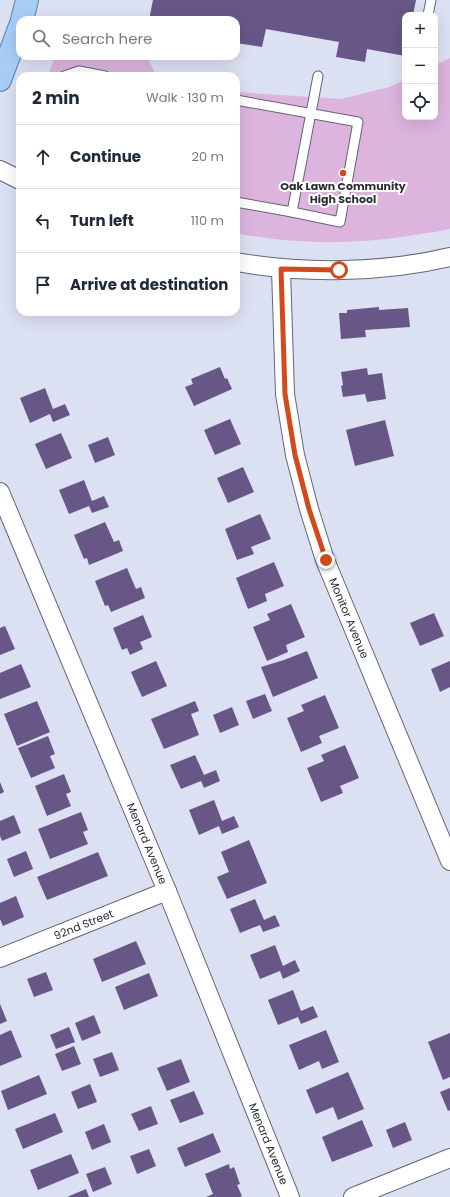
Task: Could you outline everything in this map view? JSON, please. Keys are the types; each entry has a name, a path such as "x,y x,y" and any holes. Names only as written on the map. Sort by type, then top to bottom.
{"main road":[{"path":"23,16 28,0"},
{"path":"0,80 16,37"}],"street":[{"path":"0,170 16,178"},
{"path":"240,263 281,269 339,270 390,267 450,257"},
{"name":"Monitor Avenue","path":"281,269 285,394 295,455 309,509 326,560 450,862"},
{"name":"Menard Avenue","path":"0,492 167,891 290,1197"},
{"name":"92nd Street","path":"0,958 167,891"},
{"path":"353,1197 450,1158"}],"lane":[{"path":"429,12 431,0"},
{"path":"292,212 318,76"},
{"path":"240,101 358,122 340,222 240,203"}],"shaded area":[{"path":"450,58 450,229 397,238 351,242 281,240 240,234 240,92 341,99 389,87 402,81 402,120 438,120 438,64"},
{"path":"54,60 149,60 154,72 49,72"}],"building":[{"path":"153,0 416,0 414,12 402,12 402,55 367,49 365,62 336,57 339,42 266,29 262,47 240,44 240,16 150,16"},
{"path":"379,307 379,310 408,308 410,327 365,330 366,337 341,339 339,313 347,313 347,310"},
{"path":"220,367 225,379 227,378 232,389 194,406 185,387 193,384 191,379"},
{"path":"367,368 368,375 382,373 386,399 367,402 365,394 343,397 341,372"},
{"path":"45,388 53,409 65,404 70,415 53,422 50,414 30,423 20,398"},
{"path":"230,419 241,444 215,455 204,430"},
{"path":"385,420 394,456 355,466 346,430"},
{"path":"61,433 72,458 46,469 35,444"},
{"path":"108,437 115,455 95,463 88,445"},
{"path":"243,467 254,492 228,503 217,478"},
{"path":"84,480 92,501 104,496 109,507 92,513 89,506 69,514 59,490"},
{"path":"260,514 271,539 251,547 254,554 237,560 225,529"},
{"path":"105,522 114,542 119,540 123,551 89,565 87,558 84,559 74,535"},
{"path":"274,562 284,586 265,594 267,601 248,609 236,578"},
{"path":"127,568 136,589 141,587 145,598 111,612 108,605 105,606 95,581"},
{"path":"291,604 305,637 286,645 288,652 267,661 253,627 270,620 267,614"},
{"path":"434,613 444,636 420,646 410,623"},
{"path":"143,615 152,637 140,642 143,649 130,655 127,648 122,650 113,628"},
{"path":"5,626 15,649 0,655 0,628"},
{"path":"307,651 318,678 273,697 261,667"},
{"path":"156,661 167,686 142,697 131,672"},
{"path":"450,661 450,687 440,692 431,669"},
{"path":"21,664 31,687 0,699 0,673"},
{"path":"265,694 272,711 253,719 246,701"},
{"path":"325,695 339,728 319,736 322,743 301,752 287,718 304,711 301,705"},
{"path":"37,701 50,732 17,746 4,714"},
{"path":"195,701 199,711 191,714 199,735 164,749 151,719"},
{"path":"232,707 239,725 220,733 213,715"},
{"path":"48,736 55,754 50,756 55,768 31,778 18,748"},
{"path":"345,745 359,778 340,786 343,793 321,802 307,768 324,761 321,755"},
{"path":"195,755 204,775 216,770 220,781 204,788 201,781 181,789 170,765"},
{"path":"64,774 71,792 66,794 71,806 47,816 35,786"},
{"path":"0,782 4,792 0,794"},
{"path":"214,800 222,821 234,816 239,827 222,834 219,826 199,835 189,810"},
{"path":"81,812 88,830 83,832 88,844 50,859 38,829"},
{"path":"14,815 21,833 2,841 0,836 0,821"},
{"path":"249,840 267,883 227,899 217,877 229,872 221,852"},
{"path":"26,851 33,869 14,877 7,859"},
{"path":"98,852 108,876 47,900 37,877"},
{"path":"16,896 24,917 3,926 0,919 0,903"},
{"path":"255,899 264,920 275,915 280,926 263,932 260,925 240,933 230,909"},
{"path":"136,941 146,964 102,982 93,959"},
{"path":"275,945 283,966 295,960 300,971 283,979 280,971 260,979 250,955"},
{"path":"46,972 53,990 34,997 27,979"},
{"path":"149,973 158,996 124,1010 115,987"},
{"path":"293,990 301,1011 313,1006 318,1017 301,1024 298,1017 278,1025 268,1000"},
{"path":"0,1004 7,1021 0,1024"},
{"path":"94,1015 101,1033 82,1041 75,1023"},
{"path":"69,1027 75,1042 56,1049 50,1035"},
{"path":"11,1030 22,1057 0,1066 0,1035"},
{"path":"326,1030 339,1062 322,1069 319,1061 299,1070 289,1045"},
{"path":"450,1033 450,1077 443,1080 428,1042"},
{"path":"74,1046 81,1064 62,1071 55,1054"},
{"path":"112,1052 119,1070 100,1077 93,1059"},
{"path":"181,1059 190,1082 167,1091 157,1068"},
{"path":"348,1072 364,1109 338,1120 333,1107 316,1114 306,1090"},
{"path":"39,1075 47,1094 8,1110 1,1091"},
{"path":"90,1084 97,1102 78,1109 71,1092"},
{"path":"450,1088 450,1110 448,1111 440,1092"},
{"path":"194,1091 204,1114 180,1123 170,1100"},
{"path":"151,1106 158,1124 139,1131 131,1114"},
{"path":"55,1113 63,1132 23,1149 15,1129"},
{"path":"362,1120 373,1146 332,1162 322,1137"},
{"path":"405,1122 412,1140 393,1148 386,1130"},
{"path":"104,1124 111,1142 92,1150 85,1132"},
{"path":"213,1133 221,1152 185,1167 177,1148"},
{"path":"149,1149 156,1166 137,1174 130,1156"},
{"path":"71,1154 79,1173 38,1190 30,1170"},
{"path":"229,1164 230,1169 234,1167 240,1184 237,1185 242,1196 206,1197 213,1194 205,1174"},
{"path":"105,1167 112,1184 93,1192 86,1174"},
{"path":"86,1189 89,1197 67,1197"}],"place":[{"name":"Oak Lawn Community High School","path":"343,173"}],"route":[{"path":"326,560 309,509 295,455 285,394 281,269 339,270"}]}
